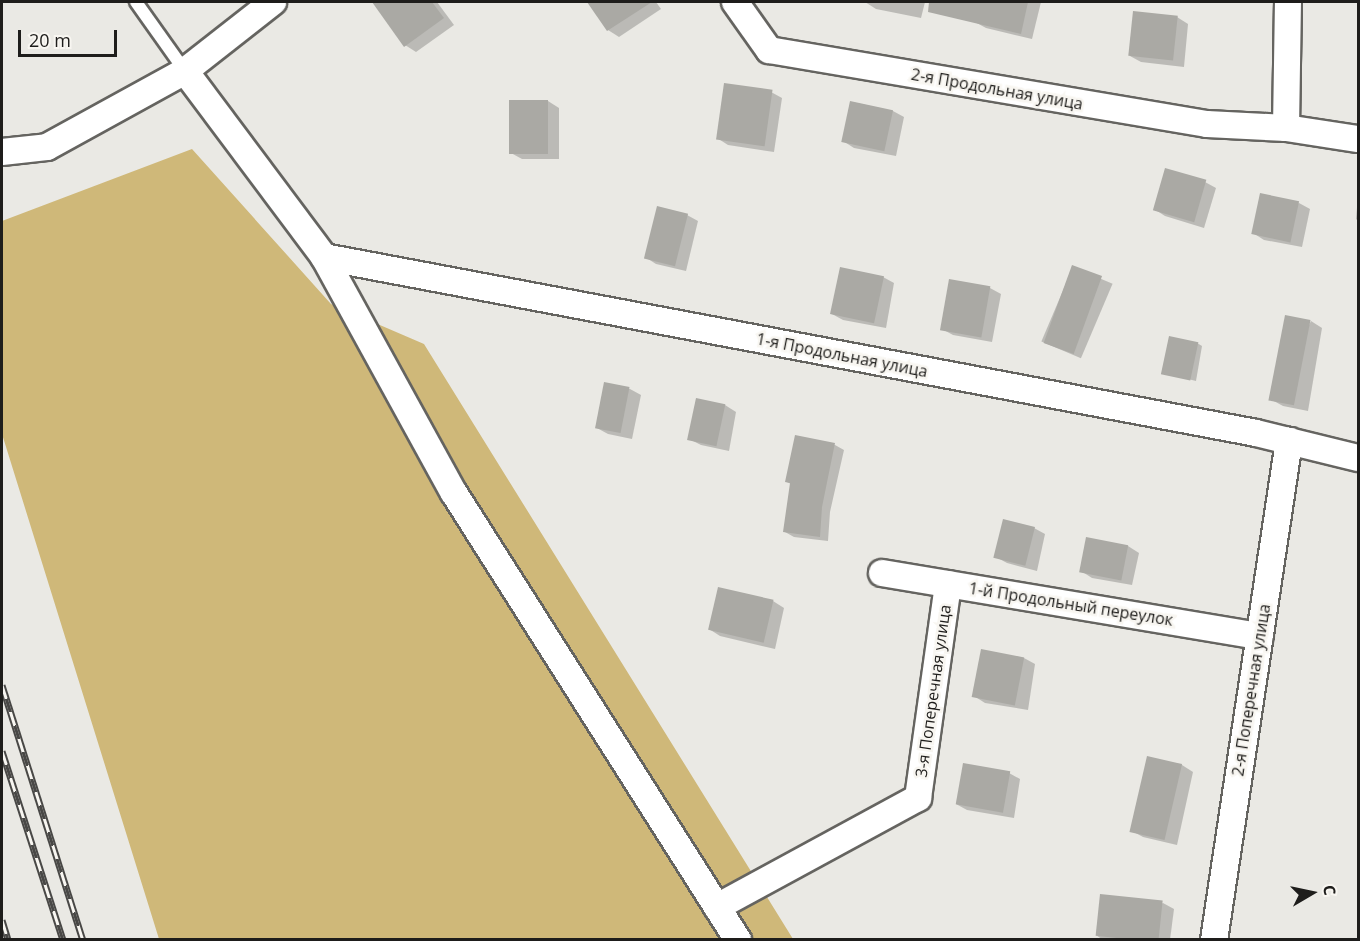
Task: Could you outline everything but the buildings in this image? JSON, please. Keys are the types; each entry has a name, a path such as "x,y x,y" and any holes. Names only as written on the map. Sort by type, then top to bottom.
{"street":[{"path":"2,152 47,147 184,71 273,2"},
{"name":"2-я Продольная улица","path":"735,2 769,50 1208,124 1286,128 1359,140"},
{"path":"1286,128 1288,2"},
{"path":"184,71 324,257 454,493 738,939"},
{"name":"1-я Продольная улица","path":"324,257 1289,441 1359,458"},
{"name":"2-я Поперечная улица","path":"1214,939 1289,441"},
{"name":"1-й Продольный переулок","path":"882,573 1260,636"},
{"name":"3-я Поперечная улица","path":"717,907 918,798 948,584"}],"lane":[{"path":"136,2 184,71"}],"shaded area":[{"path":"192,149 331,304 424,344 793,939 159,939 2,434 2,221"}],"railway":[{"path":"2,685 83,940"},
{"path":"2,751 63,940"},
{"path":"2,920 8,940"}]}
